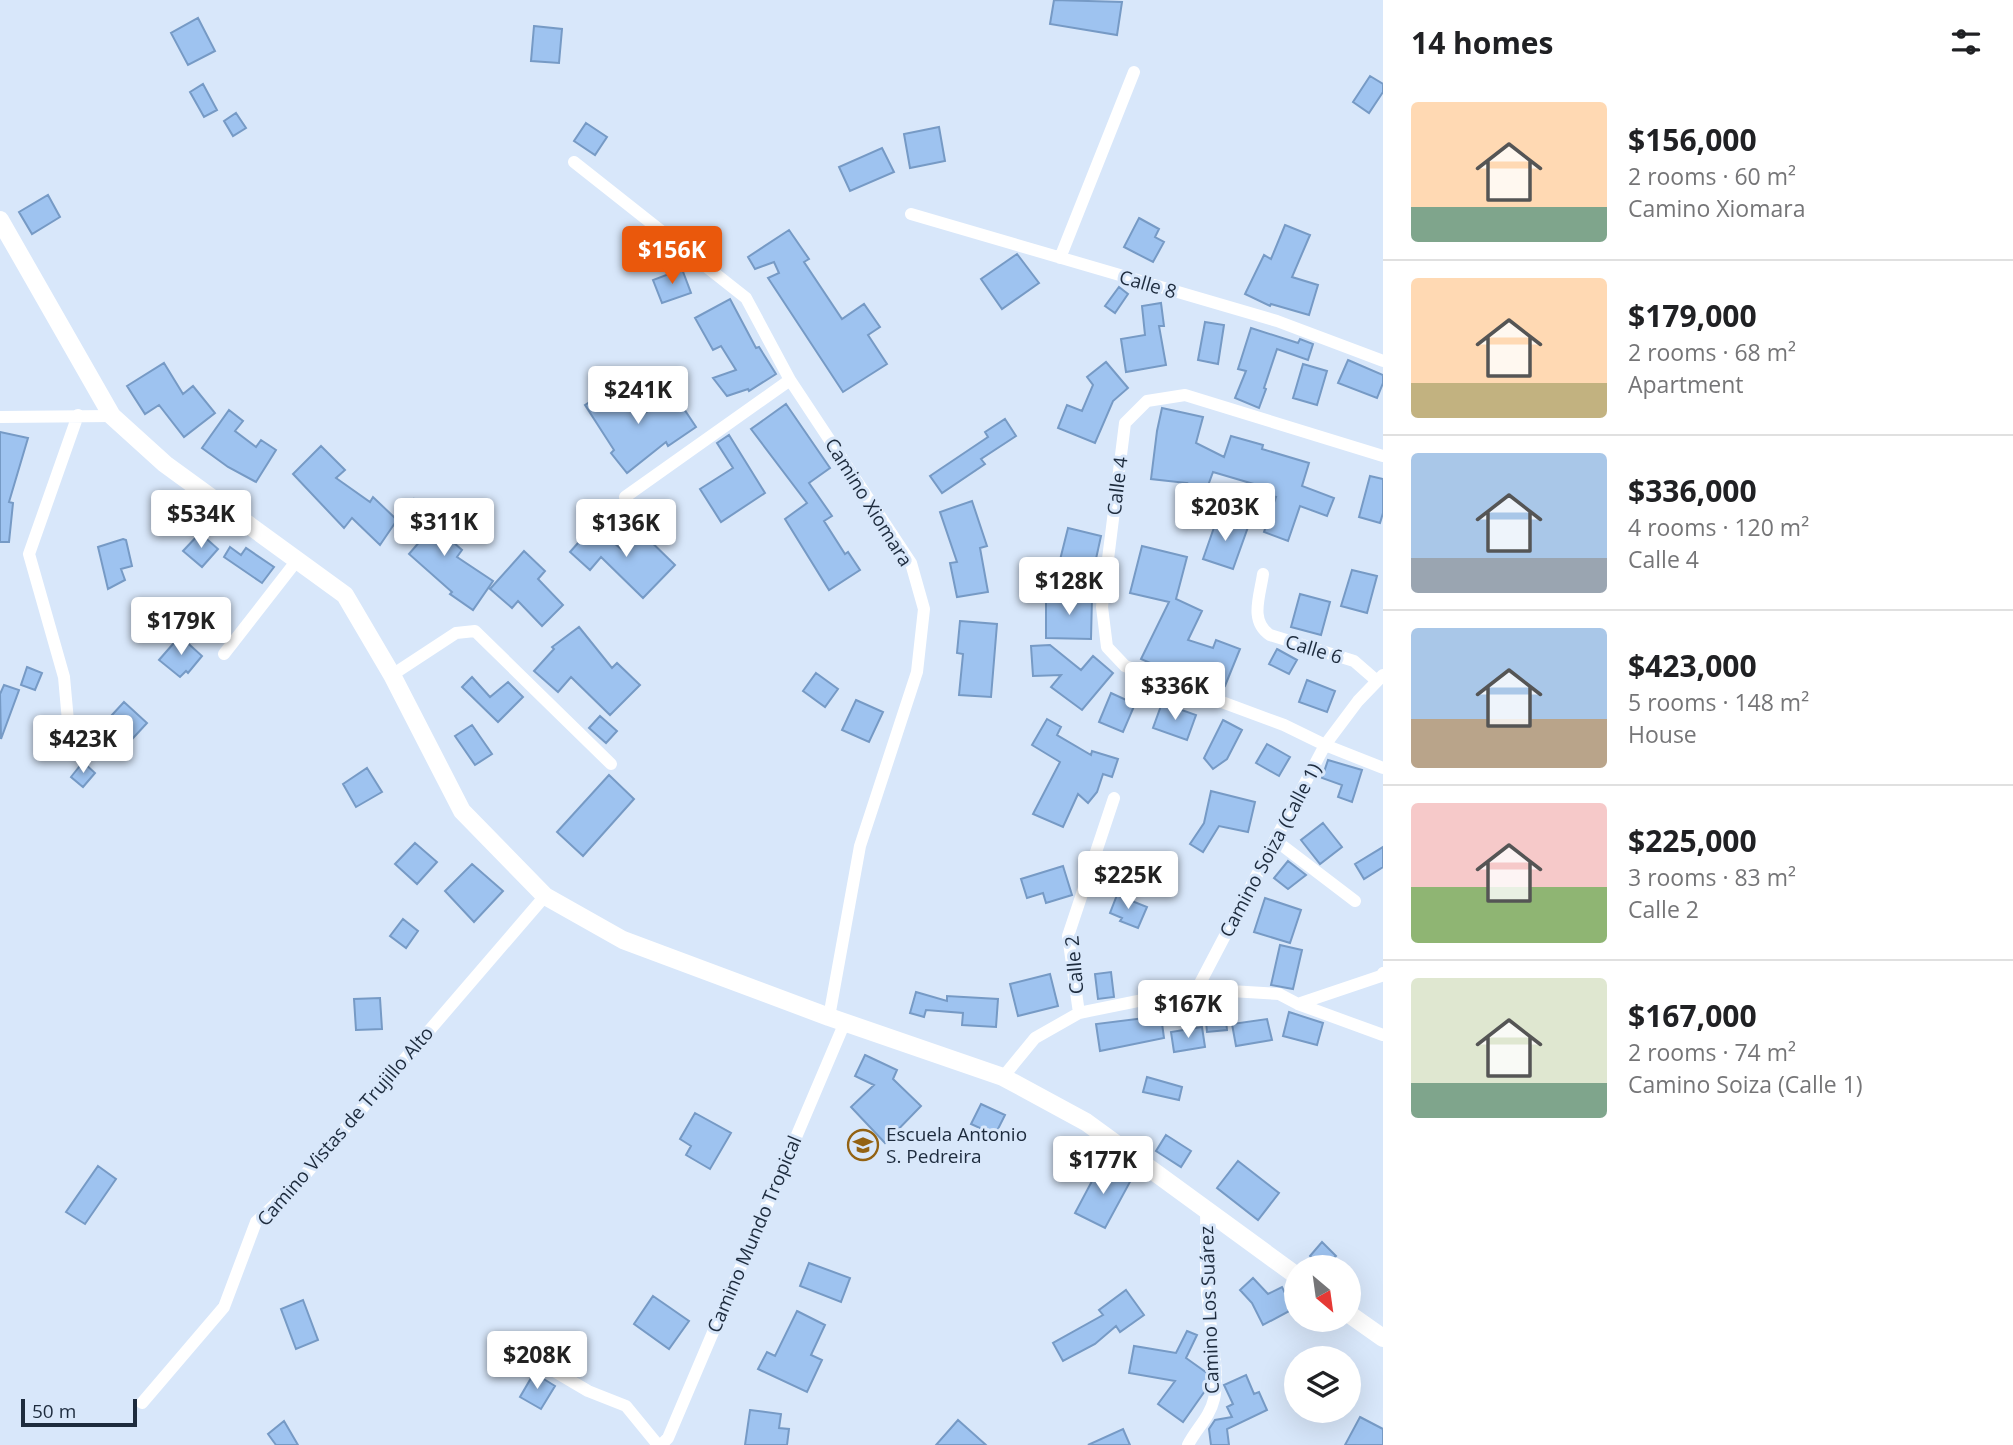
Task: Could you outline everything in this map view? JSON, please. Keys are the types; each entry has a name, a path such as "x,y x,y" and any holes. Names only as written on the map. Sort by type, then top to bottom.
{"street":[{"path":"1060,258 1134,72"},
{"name":"Camino Xiomara","path":"574,162 747,298 790,380 911,563 924,609 917,672 860,846 837,1019"},
{"name":"Calle 8","path":"911,214 1277,321 1383,361"},
{"path":"0,220 112,416 165,464 345,595 392,674 462,811 545,896 623,940 1003,1077 1086,1122 1284,1267"},
{"path":"625,497 790,380"},
{"name":"Calle 4","path":"1383,456 1185,395 1147,401 1125,423 1102,607 1107,647 1125,666 1284,725 1383,768"},
{"path":"68,722 64,677 29,554 78,415"},
{"path":"0,417 112,416"},
{"path":"224,654 298,559"},
{"name":"Calle 6","path":"1263,574 1256,619 1264,631 1354,661 1380,678"},
{"path":"392,674 457,633 475,631 611,764"},
{"name":"Camino Soiza (Calle 1)","path":"1197,989 1325,745 1358,701 1380,678"},
{"name":"Calle 2","path":"1079,1013 1068,936 1114,798"},
{"path":"1275,840 1356,901"},
{"name":"Camino Vistas de Trujillo Alto","path":"142,1403 224,1307 256,1222 298,1183 545,896"},
{"path":"1298,1004 1381,976 1383,973"},
{"path":"1003,1077 1035,1038 1079,1013 1197,989 1279,994 1298,1004 1383,1035"},
{"name":"Camino Mundo Tropical","path":"660,1445 668,1438 837,1019"},
{"name":"Camino Los Suárez","path":"1188,1445 1205,1421 1215,1397 1214,1350 1207,1300 1206,1211"},
{"path":"1362,1323 1383,1338"},
{"path":"544,1365 588,1391 626,1406 660,1445"}],"building":[{"path":"1054,0 1122,2 1117,35 1050,24"},
{"path":"198,18 215,51 188,65 171,33"},
{"path":"534,26 562,29 559,63 531,61"},
{"path":"1370,76 1383,84 1383,92 1369,113 1353,102"},
{"path":"203,84 217,110 204,117 190,92"},
{"path":"236,113 246,128 233,136 224,121"},
{"path":"586,123 607,137 595,155 574,141"},
{"path":"939,127 945,161 910,168 904,134"},
{"path":"882,148 894,172 850,191 839,167"},
{"path":"48,195 60,217 32,234 19,212"},
{"path":"1139,218 1159,229 1155,237 1164,242 1153,262 1124,247"},
{"path":"1285,225 1310,235 1292,277 1318,285 1309,315 1271,304 1270,306 1245,294 1264,255 1271,259"},
{"path":"789,230 809,259 804,262 842,319 864,304 880,327 868,335 887,364 843,392 768,278 779,273 774,262 755,269 748,257"},
{"path":"1017,254 1039,283 1002,309 981,279"},
{"path":"682,269 691,293 662,303 653,280"},
{"path":"1119,287 1128,294 1115,313 1105,306"},
{"path":"730,299 756,348 759,347 776,374 749,391 748,389 727,396 713,378 736,370 721,346 713,350 695,318"},
{"path":"1161,303 1164,326 1159,326 1166,365 1126,372 1121,339 1145,335 1142,306"},
{"path":"1205,322 1224,325 1218,364 1198,360"},
{"path":"1251,328 1298,343 1300,339 1313,344 1308,360 1277,349 1259,408 1235,398 1246,371 1238,369"},
{"path":"1348,360 1383,375 1377,398 1338,383"},
{"path":"1106,362 1128,388 1113,401 1095,443 1058,428 1067,405 1082,411 1093,385 1087,377"},
{"path":"164,363 183,394 193,386 215,413 184,437 159,405 145,414 127,386"},
{"path":"1303,364 1327,371 1317,405 1293,398"},
{"path":"616,385 637,418 674,394 696,427 668,446 666,442 627,473 611,453 614,450 585,405"},
{"path":"786,404 830,468 809,483 832,516 824,521 845,554 848,552 860,570 829,590 785,519 807,503 751,429"},
{"path":"1162,408 1203,417 1196,443 1224,457 1231,436 1263,445 1262,449 1309,463 1302,486 1334,498 1327,516 1300,506 1288,541 1264,532 1276,497 1255,491 1257,485 1213,472 1202,502 1182,494 1187,483 1151,479"},
{"path":"229,410 243,421 235,431 256,447 261,440 276,450 256,482 228,467 202,448"},
{"path":"1005,419 1016,436 981,459 985,464 942,493 930,476 988,437 985,432"},
{"path":"0,432 28,438 9,502 13,503 9,542 0,542"},
{"path":"729,435 765,493 721,522 700,489 733,468 717,443"},
{"path":"321,446 345,470 336,478 370,502 373,497 397,520 380,545 352,518 344,528 293,474"},
{"path":"1370,476 1383,479 1383,513 1380,523 1359,517"},
{"path":"414,499 433,514 428,520 462,550 457,557 493,581 473,610 450,594 452,592 409,554 422,539 397,520"},
{"path":"972,501 987,546 980,548 988,592 957,597 950,563 957,562 940,512"},
{"path":"1218,516 1248,527 1233,569 1203,559"},
{"path":"594,525 621,549 639,530 675,565 643,598 601,557 590,570 570,552"},
{"path":"1068,528 1101,536 1094,568 1060,560"},
{"path":"200,533 218,549 202,567 183,551"},
{"path":"126,540 132,566 121,569 125,580 108,589 98,547"},
{"path":"1142,546 1187,557 1176,599 1202,611 1188,640 1213,648 1216,640 1240,649 1225,686 1168,666 1166,670 1141,659 1169,602 1130,593"},
{"path":"230,547 241,555 246,548 274,567 262,583 224,557"},
{"path":"524,551 545,571 538,579 563,605 542,626 518,601 512,608 490,589"},
{"path":"1352,570 1377,576 1367,613 1341,606"},
{"path":"1300,594 1330,602 1321,635 1291,627"},
{"path":"1046,596 1092,597 1091,639 1046,638"},
{"path":"960,621 997,624 991,697 959,695 963,654 957,653"},
{"path":"579,627 612,668 617,663 640,685 610,715 571,677 558,692 534,671 554,649 552,647"},
{"path":"180,636 202,656 188,673 186,671 180,677 159,660"},
{"path":"1050,645 1081,670 1093,656 1113,673 1082,710 1051,687 1061,675 1033,676 1031,646"},
{"path":"1277,649 1297,660 1289,674 1269,664"},
{"path":"27,667 42,673 35,690 21,685"},
{"path":"816,673 838,689 825,707 803,691"},
{"path":"472,677 490,697 508,682 523,697 498,722 462,687"},
{"path":"1307,680 1335,691 1327,712 1299,702"},
{"path":"4,685 19,690 1,739 0,694"},
{"path":"1111,693 1135,704 1123,732 1099,722"},
{"path":"856,700 883,712 869,742 842,730"},
{"path":"124,702 147,723 122,750 99,729"},
{"path":"1162,703 1196,715 1187,740 1153,728"},
{"path":"600,716 617,731 606,743 589,728"},
{"path":"1047,719 1061,727 1057,735 1091,755 1092,751 1118,759 1112,777 1103,774 1097,792 1088,803 1078,794 1063,827 1033,814 1060,762 1032,745"},
{"path":"1223,720 1242,730 1227,759 1213,769 1204,758"},
{"path":"472,725 492,754 475,765 455,736"},
{"path":"1267,744 1290,757 1279,776 1256,763"},
{"path":"1328,760 1362,770 1352,802 1338,797 1342,785 1322,778"},
{"path":"83,762 95,773 83,787 71,777"},
{"path":"367,768 382,792 356,807 343,784"},
{"path":"609,775 634,799 583,856 557,832"},
{"path":"1211,791 1255,802 1248,832 1219,826 1203,852 1190,844 1204,823"},
{"path":"1323,823 1342,847 1320,864 1301,840"},
{"path":"415,843 437,862 417,884 395,864"},
{"path":"1383,847 1383,867 1364,879 1355,864"},
{"path":"1288,861 1306,875 1288,889 1274,878"},
{"path":"472,864 503,891 474,922 445,891"},
{"path":"1063,866 1072,895 1046,903 1043,893 1027,898 1021,879"},
{"path":"1117,895 1147,907 1138,928 1120,921 1122,918 1110,913"},
{"path":"1265,898 1301,910 1290,943 1254,932"},
{"path":"403,919 418,931 406,948 390,936"},
{"path":"1280,945 1302,950 1293,989 1271,985"},
{"path":"1111,972 1114,997 1098,999 1095,974"},
{"path":"1050,974 1058,1006 1018,1016 1010,984"},
{"path":"916,992 947,1001 947,996 998,999 996,1027 962,1025 963,1013 926,1010 924,1017 910,1013"},
{"path":"380,998 382,1029 356,1030 354,999"},
{"path":"1225,1011 1227,1030 1207,1032 1205,1012"},
{"path":"1289,1012 1323,1023 1317,1045 1283,1036"},
{"path":"1161,1016 1164,1038 1100,1051 1096,1024"},
{"path":"1267,1019 1272,1040 1236,1046 1232,1024"},
{"path":"1202,1027 1205,1047 1174,1052 1171,1032"},
{"path":"865,1055 897,1070 893,1079 921,1106 885,1143 851,1107 874,1085 855,1076"},
{"path":"1147,1077 1182,1087 1179,1100 1143,1092"},
{"path":"981,1104 1005,1115 995,1135 971,1124"},
{"path":"695,1113 731,1133 710,1169 686,1155 691,1146 680,1139"},
{"path":"1166,1135 1191,1151 1181,1167 1156,1151"},
{"path":"1238,1161 1279,1193 1258,1220 1217,1188"},
{"path":"1101,1164 1131,1180 1105,1228 1075,1213"},
{"path":"98,1166 116,1179 85,1224 66,1212"},
{"path":"1322,1242 1335,1255 1311,1255"},
{"path":"809,1263 850,1278 841,1302 800,1286"},
{"path":"1253,1278 1268,1294 1282,1287 1284,1314 1263,1325 1252,1303 1240,1290"},
{"path":"1126,1290 1144,1315 1120,1332 1116,1326 1095,1344 1063,1361 1053,1343 1103,1315 1099,1310"},
{"path":"653,1296 689,1321 669,1349 634,1324"},
{"path":"303,1300 318,1340 296,1349 281,1309"},
{"path":"797,1311 825,1325 811,1355 822,1360 807,1392 758,1369 767,1352 775,1356"},
{"path":"1187,1331 1197,1335 1186,1358 1207,1373 1207,1388 1183,1422 1158,1404 1175,1381 1129,1373 1134,1346 1176,1353"},
{"path":"534,1373 555,1386 541,1409 520,1397"},
{"path":"1246,1375 1254,1394 1259,1392 1267,1410 1227,1429 1229,1445 1211,1445 1209,1429 1215,1420 1232,1417 1227,1407 1233,1404 1224,1385"},
{"path":"750,1410 781,1414 779,1428 789,1429 787,1445 745,1445"},
{"path":"1361,1418 1383,1429 1383,1445 1345,1445 1357,1423 1361,1423"},
{"path":"958,1420 986,1445 936,1445"},
{"path":"284,1421 298,1445 276,1445 268,1434"},
{"path":"1123,1429 1130,1445 1088,1445"}],"place":[{"name":"Escuela Antonio S. Pedreira","path":"863,1145"}]}
